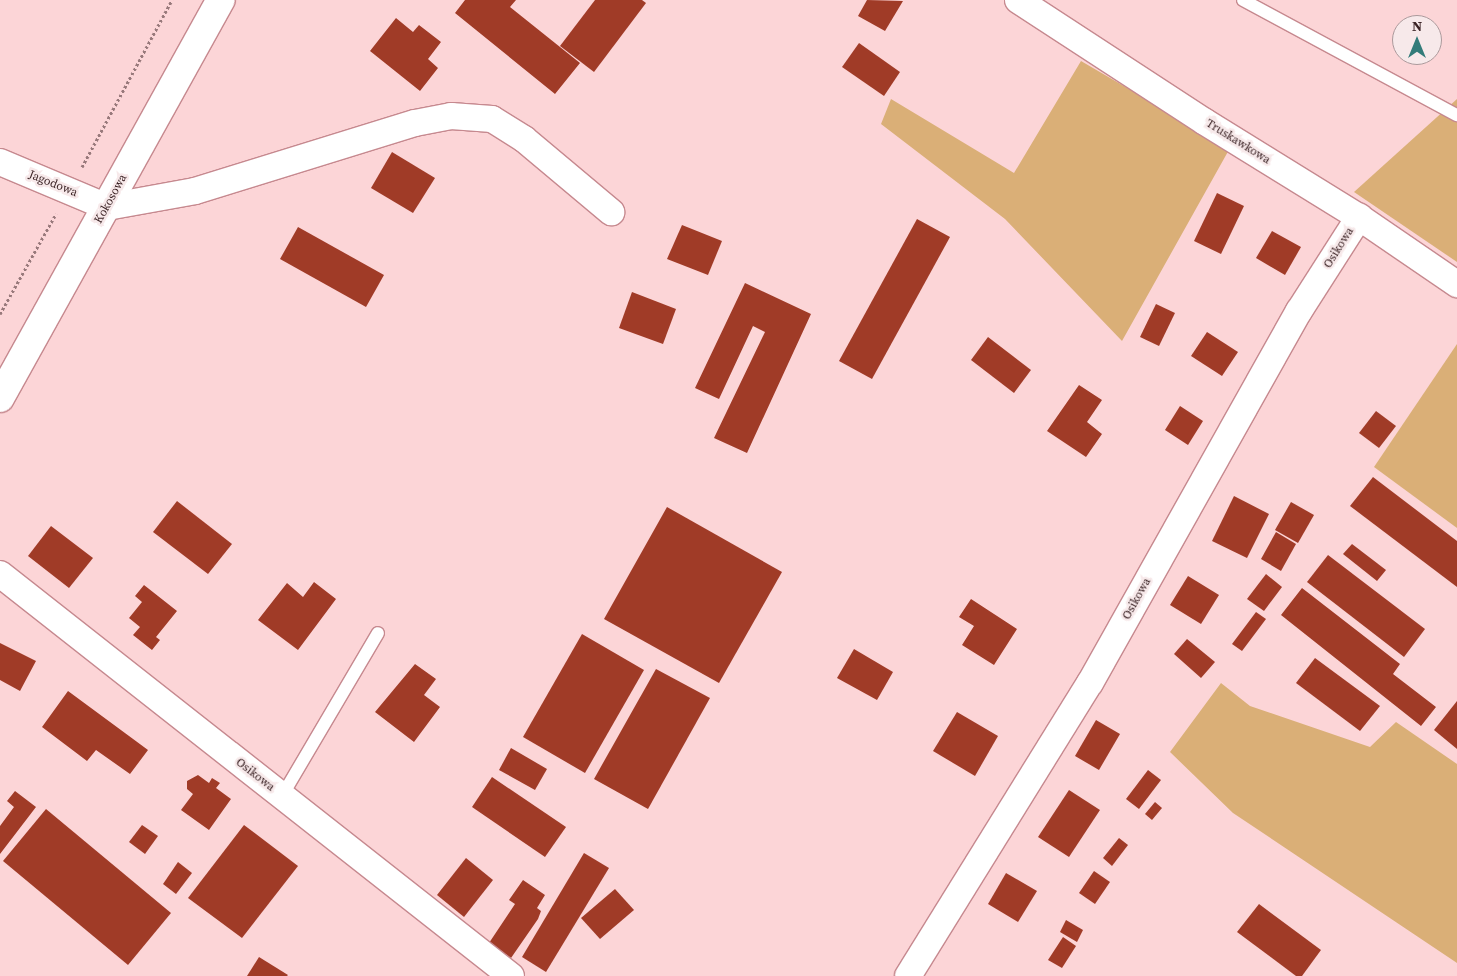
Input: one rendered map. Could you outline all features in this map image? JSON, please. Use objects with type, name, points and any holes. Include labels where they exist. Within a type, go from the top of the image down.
[{"type":"main road","name":"Kokosowa","points":[[0,398],[221,0]]},
{"type":"street","name":"Truskawkowa","points":[[1018,0],[1205,122],[1359,217],[1457,284]]},
{"type":"street","points":[[107,207],[195,191],[415,123],[451,116],[492,119],[524,139],[611,212]]},
{"type":"street","name":"Jagodowa","points":[[0,162],[107,207]]},
{"type":"street","name":"Osikowa","points":[[908,976],[1090,683],[1299,311],[1359,217]]},
{"type":"street","name":"Osikowa","points":[[0,574],[511,976]]},
{"type":"lane","points":[[1243,0],[1457,115]]},
{"type":"lane","points":[[282,796],[378,633]]},
{"type":"path","points":[[0,314],[70,191],[172,0]]},
{"type":"shaded area","points":[[1081,61],[1230,148],[1122,341],[1005,219],[881,124],[891,99],[1014,173]]},
{"type":"shaded area","points":[[1457,99],[1457,262],[1354,192]]},
{"type":"shaded area","points":[[1457,344],[1457,528],[1374,467]]},
{"type":"shaded area","points":[[1221,683],[1250,706],[1370,747],[1396,722],[1457,764],[1457,963],[1233,813],[1170,752]]},
{"type":"building","points":[[465,0],[516,0],[510,7],[580,63],[555,94],[455,13]]},
{"type":"building","points":[[595,0],[642,0],[646,3],[594,72],[560,46]]},
{"type":"building","points":[[867,0],[903,1],[885,31],[858,16]]},
{"type":"building","points":[[396,18],[413,32],[419,25],[441,42],[428,59],[438,68],[420,91],[370,51]]},
{"type":"building","points":[[859,43],[900,72],[884,96],[842,67]]},
{"type":"building","points":[[392,152],[435,178],[413,213],[371,188]]},
{"type":"building","points":[[1217,193],[1244,206],[1221,254],[1194,241]]},
{"type":"building","points":[[917,219],[950,237],[872,379],[839,361]]},
{"type":"building","points":[[682,225],[722,241],[708,275],[667,259]]},
{"type":"building","points":[[298,227],[384,275],[366,307],[280,259]]},
{"type":"building","points":[[1272,231],[1301,247],[1285,275],[1256,258]]},
{"type":"building","points":[[745,283],[811,314],[747,453],[714,438],[765,332],[753,326],[719,399],[695,388]]},
{"type":"building","points":[[632,292],[676,309],[663,344],[619,328]]},
{"type":"building","points":[[1156,304],[1175,313],[1159,346],[1140,337]]},
{"type":"building","points":[[1207,332],[1238,352],[1222,376],[1191,356]]},
{"type":"building","points":[[988,337],[1031,370],[1014,393],[971,360]]},
{"type":"building","points":[[1079,385],[1102,400],[1087,422],[1102,434],[1086,457],[1047,431]]},
{"type":"building","points":[[1180,406],[1203,421],[1188,445],[1165,430]]},
{"type":"building","points":[[1376,411],[1396,426],[1379,448],[1359,433]]},
{"type":"building","points":[[1373,477],[1457,541],[1457,587],[1350,506]]},
{"type":"building","points":[[1234,496],[1269,514],[1247,558],[1212,541]]},
{"type":"building","points":[[177,501],[232,544],[208,574],[153,532]]},
{"type":"building","points":[[1291,502],[1314,515],[1298,543],[1275,530]]},
{"type":"building","points":[[667,507],[782,572],[719,683],[604,619]]},
{"type":"building","points":[[51,526],[93,558],[69,588],[28,556]]},
{"type":"building","points":[[1276,532],[1296,544],[1281,571],[1261,559]]},
{"type":"building","points":[[1352,544],[1386,570],[1377,581],[1343,554]]},
{"type":"building","points":[[1328,555],[1425,629],[1404,657],[1307,582]]},
{"type":"building","points":[[1266,574],[1282,587],[1264,611],[1247,599]]},
{"type":"building","points":[[1188,576],[1219,595],[1201,624],[1170,605]]},
{"type":"building","points":[[314,582],[336,599],[298,650],[258,620],[287,583],[303,597]]},
{"type":"building","points":[[144,585],[177,611],[156,637],[160,640],[152,650],[133,635],[140,627],[129,618],[142,602],[135,596]]},
{"type":"building","points":[[1302,588],[1400,664],[1393,674],[1436,707],[1421,726],[1281,615]]},
{"type":"building","points":[[971,599],[1017,629],[994,665],[962,645],[974,626],[959,617]]},
{"type":"building","points":[[1256,612],[1266,619],[1242,651],[1232,644]]},
{"type":"building","points":[[582,634],[644,670],[585,773],[523,737]]},
{"type":"building","points":[[1187,639],[1215,662],[1201,678],[1174,654]]},
{"type":"building","points":[[0,643],[36,661],[20,691],[0,680]]},
{"type":"building","points":[[854,649],[893,672],[877,700],[837,678]]},
{"type":"building","points":[[1315,658],[1380,706],[1360,731],[1296,683]]},
{"type":"building","points":[[415,664],[436,679],[424,695],[440,707],[414,742],[375,712]]},
{"type":"building","points":[[656,669],[710,698],[648,809],[594,779]]},
{"type":"building","points":[[68,691],[148,750],[130,774],[96,750],[87,761],[42,727]]},
{"type":"building","points":[[1457,701],[1457,749],[1434,730]]},
{"type":"building","points":[[957,712],[998,736],[975,776],[933,751]]},
{"type":"building","points":[[1096,720],[1120,734],[1099,770],[1075,756]]},
{"type":"building","points":[[511,748],[547,769],[535,790],[499,770]]},
{"type":"building","points":[[1148,770],[1161,780],[1139,809],[1126,799]]},
{"type":"building","points":[[198,775],[209,783],[212,778],[220,783],[216,788],[231,799],[209,830],[181,810],[193,794],[187,789],[187,781]]},
{"type":"building","points":[[492,777],[566,827],[545,857],[472,807]]},
{"type":"building","points":[[1069,790],[1100,810],[1069,857],[1038,837]]},
{"type":"building","points":[[15,791],[36,807],[0,854],[0,826],[14,807],[7,801]]},
{"type":"building","points":[[1155,802],[1162,808],[1152,820],[1145,814]]},
{"type":"building","points":[[46,809],[171,913],[128,965],[3,861]]},
{"type":"building","points":[[142,825],[158,836],[145,854],[129,842]]},
{"type":"building","points":[[244,825],[298,866],[242,938],[188,898]]},
{"type":"building","points":[[1119,838],[1128,845],[1112,866],[1103,858]]},
{"type":"building","points":[[584,853],[609,868],[546,972],[522,957]]},
{"type":"building","points":[[466,858],[493,880],[464,917],[437,895]]},
{"type":"building","points":[[178,862],[192,873],[176,894],[163,884]]},
{"type":"building","points":[[1094,871],[1110,882],[1095,904],[1079,893]]},
{"type":"building","points":[[1006,873],[1037,891],[1018,922],[988,904]]},
{"type":"building","points":[[523,880],[545,895],[537,908],[541,911],[538,919],[511,958],[489,943],[515,904],[509,900]]},
{"type":"building","points":[[615,889],[634,910],[600,939],[581,918]]},
{"type":"building","points":[[1259,904],[1321,950],[1302,976],[1296,976],[1237,932]]},
{"type":"building","points":[[1066,920],[1083,930],[1077,942],[1060,932]]},
{"type":"building","points":[[1063,937],[1076,946],[1062,968],[1048,960]]},
{"type":"building","points":[[259,957],[288,975],[247,976]]}]
